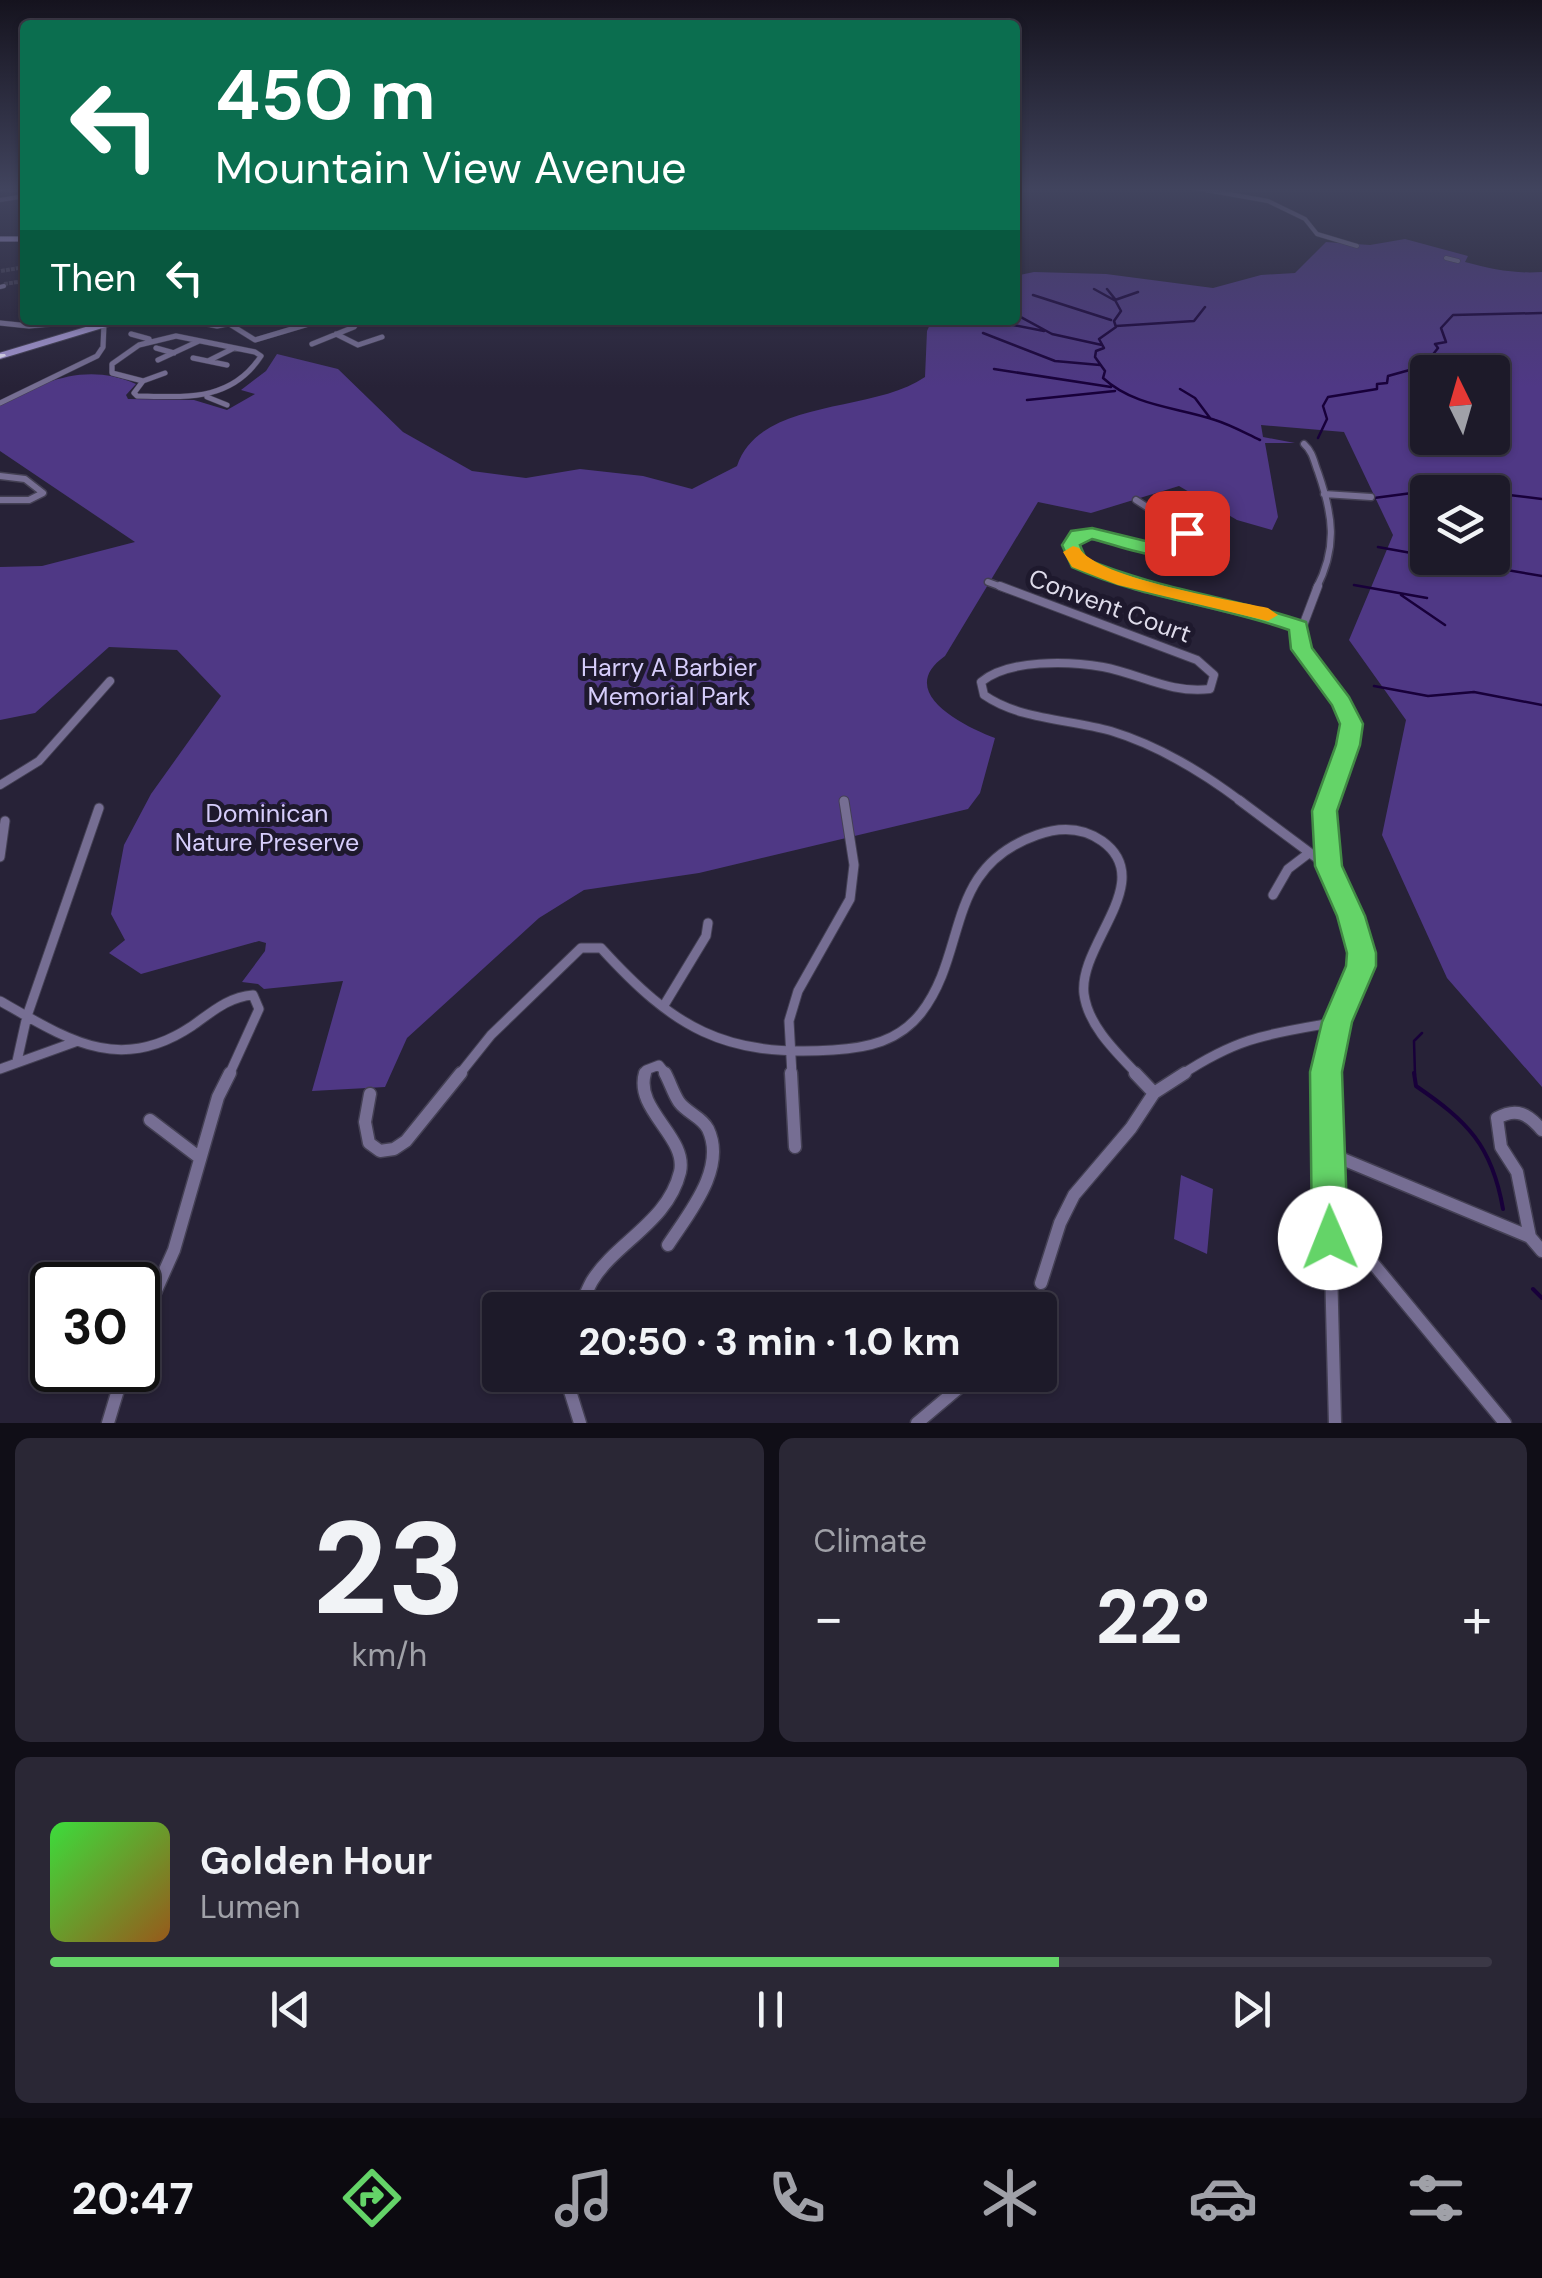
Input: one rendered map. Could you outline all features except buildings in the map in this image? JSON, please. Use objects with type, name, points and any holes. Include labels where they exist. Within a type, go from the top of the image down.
[{"type":"main road","points":[[0,355],[88,325]]},
{"type":"street","points":[[1446,258],[1458,261]]},
{"type":"street","points":[[1,324],[39,325]]},
{"type":"street","points":[[0,404],[95,357],[103,350],[100,325]]},
{"type":"street","points":[[231,325],[255,340],[305,325]]},
{"type":"street","points":[[312,344],[352,325]]},
{"type":"street","points":[[131,334],[154,340]]},
{"type":"street","points":[[336,334],[346,344],[358,346],[382,337]]},
{"type":"street","points":[[143,381],[112,373],[112,364],[154,340],[170,336],[260,356],[252,370],[207,397]]},
{"type":"street","points":[[158,360],[200,341]]},
{"type":"street","points":[[156,348],[174,353]]},
{"type":"street","points":[[208,361],[234,348]]},
{"type":"street","points":[[95,357],[120,358]]},
{"type":"street","points":[[193,358],[227,365]]},
{"type":"street","points":[[165,372],[143,381],[134,393],[207,397],[227,405]]},
{"type":"street","points":[[1304,444],[1310,449],[1334,526],[1332,550],[1299,626],[1302,649],[1342,702],[1351,724],[1348,745],[1324,811],[1328,866],[1351,916],[1362,953],[1361,966],[1337,1022],[1326,1072],[1335,1423]]},
{"type":"street","points":[[0,476],[25,479],[43,493],[29,500],[0,500]]},
{"type":"street","points":[[1324,494],[1371,497]]},
{"type":"street","points":[[1136,500],[1187,533],[1194,548],[1170,553],[1084,534],[1072,541],[1078,562],[1138,586],[1257,612],[1299,626]]},
{"type":"street","name":"Convent Court","points":[[988,582],[1197,660],[1214,676],[1210,689],[1188,692],[1096,666],[1004,668],[988,672],[981,682],[990,702],[1004,710],[1116,732],[1154,746],[1200,774],[1328,866]]},
{"type":"street","points":[[1,784],[39,761],[110,681]]},
{"type":"street","points":[[795,1146],[789,1020],[798,990],[850,899],[854,864],[844,801]]},
{"type":"street","points":[[17,1061],[27,1016],[100,808]]},
{"type":"street","points":[[0,858],[5,821]]},
{"type":"street","points":[[370,1094],[365,1122],[369,1143],[380,1151],[394,1150],[428,1115],[491,1036],[581,948],[601,948],[646,996],[750,1049],[790,1053],[866,1048],[913,1024],[932,997],[968,894],[986,870],[1035,832],[1064,828],[1085,831],[1104,842],[1123,871],[1124,894],[1085,966],[1084,993],[1102,1032],[1154,1093]]},
{"type":"street","points":[[1273,895],[1288,869],[1308,853]]},
{"type":"street","points":[[663,1007],[706,936],[708,923]]},
{"type":"street","points":[[0,1000],[76,1042],[110,1051],[141,1053],[171,1041],[239,995],[254,995],[259,1009],[218,1097],[174,1250],[160,1282]]},
{"type":"street","points":[[1041,1282],[1060,1222],[1074,1194],[1131,1128],[1154,1093],[1224,1048],[1272,1032],[1337,1022]]},
{"type":"street","points":[[0,1070],[76,1042]]},
{"type":"street","points":[[587,1292],[592,1279],[654,1220],[680,1173],[680,1152],[660,1125],[642,1084],[646,1070],[659,1065],[682,1105],[699,1117],[709,1132],[714,1158],[705,1185],[668,1246]]},
{"type":"street","points":[[1530,1237],[1517,1172],[1501,1147],[1497,1118],[1510,1110],[1526,1112],[1542,1130]]},
{"type":"street","points":[[150,1120],[200,1158]]},
{"type":"street","points":[[1328,1153],[1530,1237],[1542,1251]]},
{"type":"street","points":[[1330,1224],[1358,1244],[1504,1423]]},
{"type":"street","points":[[108,1423],[117,1392]]},
{"type":"street","points":[[570,1392],[580,1423]]},
{"type":"street","points":[[918,1423],[954,1392]]},
{"type":"green space","name":"Harry A Barbier Memorial Park","points":[[1314,254],[1462,254],[1468,256],[1465,262],[1475,265],[1512,272],[1542,272],[1542,1087],[1447,978],[1382,835],[1406,720],[1349,640],[1393,535],[1344,432],[1261,425],[1263,437],[1295,443],[1265,443],[1278,517],[1272,530],[1237,520],[1179,486],[1091,513],[1038,502],[945,656],[931,669],[927,682],[930,695],[939,706],[995,738],[980,793],[968,809],[699,873],[584,890],[539,918],[407,1038],[385,1087],[312,1091],[343,981],[264,989],[242,982],[265,951],[266,943],[259,941],[141,974],[109,953],[125,940],[111,914],[124,845],[151,794],[221,696],[177,650],[109,647],[35,713],[0,720],[0,567],[42,566],[135,542],[0,451],[0,403],[50,382],[100,375],[136,384],[126,395],[128,399],[194,400],[227,410],[255,394],[241,390],[266,371],[277,354],[338,369],[403,432],[472,471],[526,478],[580,469],[643,476],[692,489],[737,466],[750,444],[769,428],[820,409],[903,389],[925,377],[930,325],[1020,325],[1020,275],[1106,274],[1213,288],[1261,275],[1295,273]]},
{"type":"green space","points":[[1181,1175],[1213,1189],[1207,1254],[1174,1239]]},
{"type":"waterway","points":[[1094,289],[1114,300]]},
{"type":"waterway","points":[[1107,289],[1115,299]]},
{"type":"waterway","points":[[1138,292],[1115,300],[1121,311],[1114,321],[1116,327],[1099,339],[1104,348],[1096,351],[1095,357],[1105,371],[1103,378],[1142,401],[1215,420],[1260,440]]},
{"type":"waterway","points":[[1033,295],[1111,320]]},
{"type":"waterway","points":[[1116,326],[1194,321],[1205,307]]},
{"type":"waterway","points":[[1318,438],[1327,419],[1323,406],[1328,397],[1377,389],[1377,384],[1387,383],[1388,376],[1424,366],[1438,348],[1435,344],[1446,342],[1441,328],[1453,315],[1542,313]]},
{"type":"waterway","points":[[1020,317],[1052,334],[1102,345]]},
{"type":"waterway","points":[[1013,325],[1044,331]]},
{"type":"waterway","points":[[983,333],[1055,361],[1100,365]]},
{"type":"waterway","points":[[994,369],[1111,387]]},
{"type":"waterway","points":[[1180,389],[1195,398],[1210,418]]},
{"type":"waterway","points":[[1027,400],[1115,391]]},
{"type":"waterway","points":[[1374,498],[1450,488],[1542,499]]},
{"type":"waterway","points":[[1378,547],[1410,553]]},
{"type":"waterway","points":[[1510,571],[1542,576]]},
{"type":"waterway","points":[[1354,585],[1427,598]]},
{"type":"waterway","points":[[1401,595],[1445,625]]},
{"type":"waterway","points":[[1374,686],[1428,696],[1474,692],[1542,705]]},
{"type":"waterway","points":[[1415,1075],[1414,1041],[1422,1033]]},
{"type":"waterway","points":[[1414,1073],[1416,1086],[1463,1123],[1484,1151],[1503,1209]]},
{"type":"waterway","points":[[1533,1289],[1542,1298]]},
{"type":"tunnel","points":[[1,271],[20,268]]},
{"type":"tunnel","points":[[4,284],[20,282]]},
{"type":"slow traffic","points":[[1073,552],[1087,568],[1124,581],[1268,615]]},
{"type":"route","points":[[1187,533],[1195,543],[1189,552],[1170,553],[1092,534],[1077,535],[1071,545],[1078,562],[1108,576],[1299,626],[1302,649],[1342,702],[1351,724],[1348,745],[1324,811],[1328,866],[1351,916],[1362,953],[1361,966],[1337,1022],[1326,1072],[1330,1238]]},
{"type":"park label","name":"Dominican Nature Preserve","points":[[267,828]]}]
